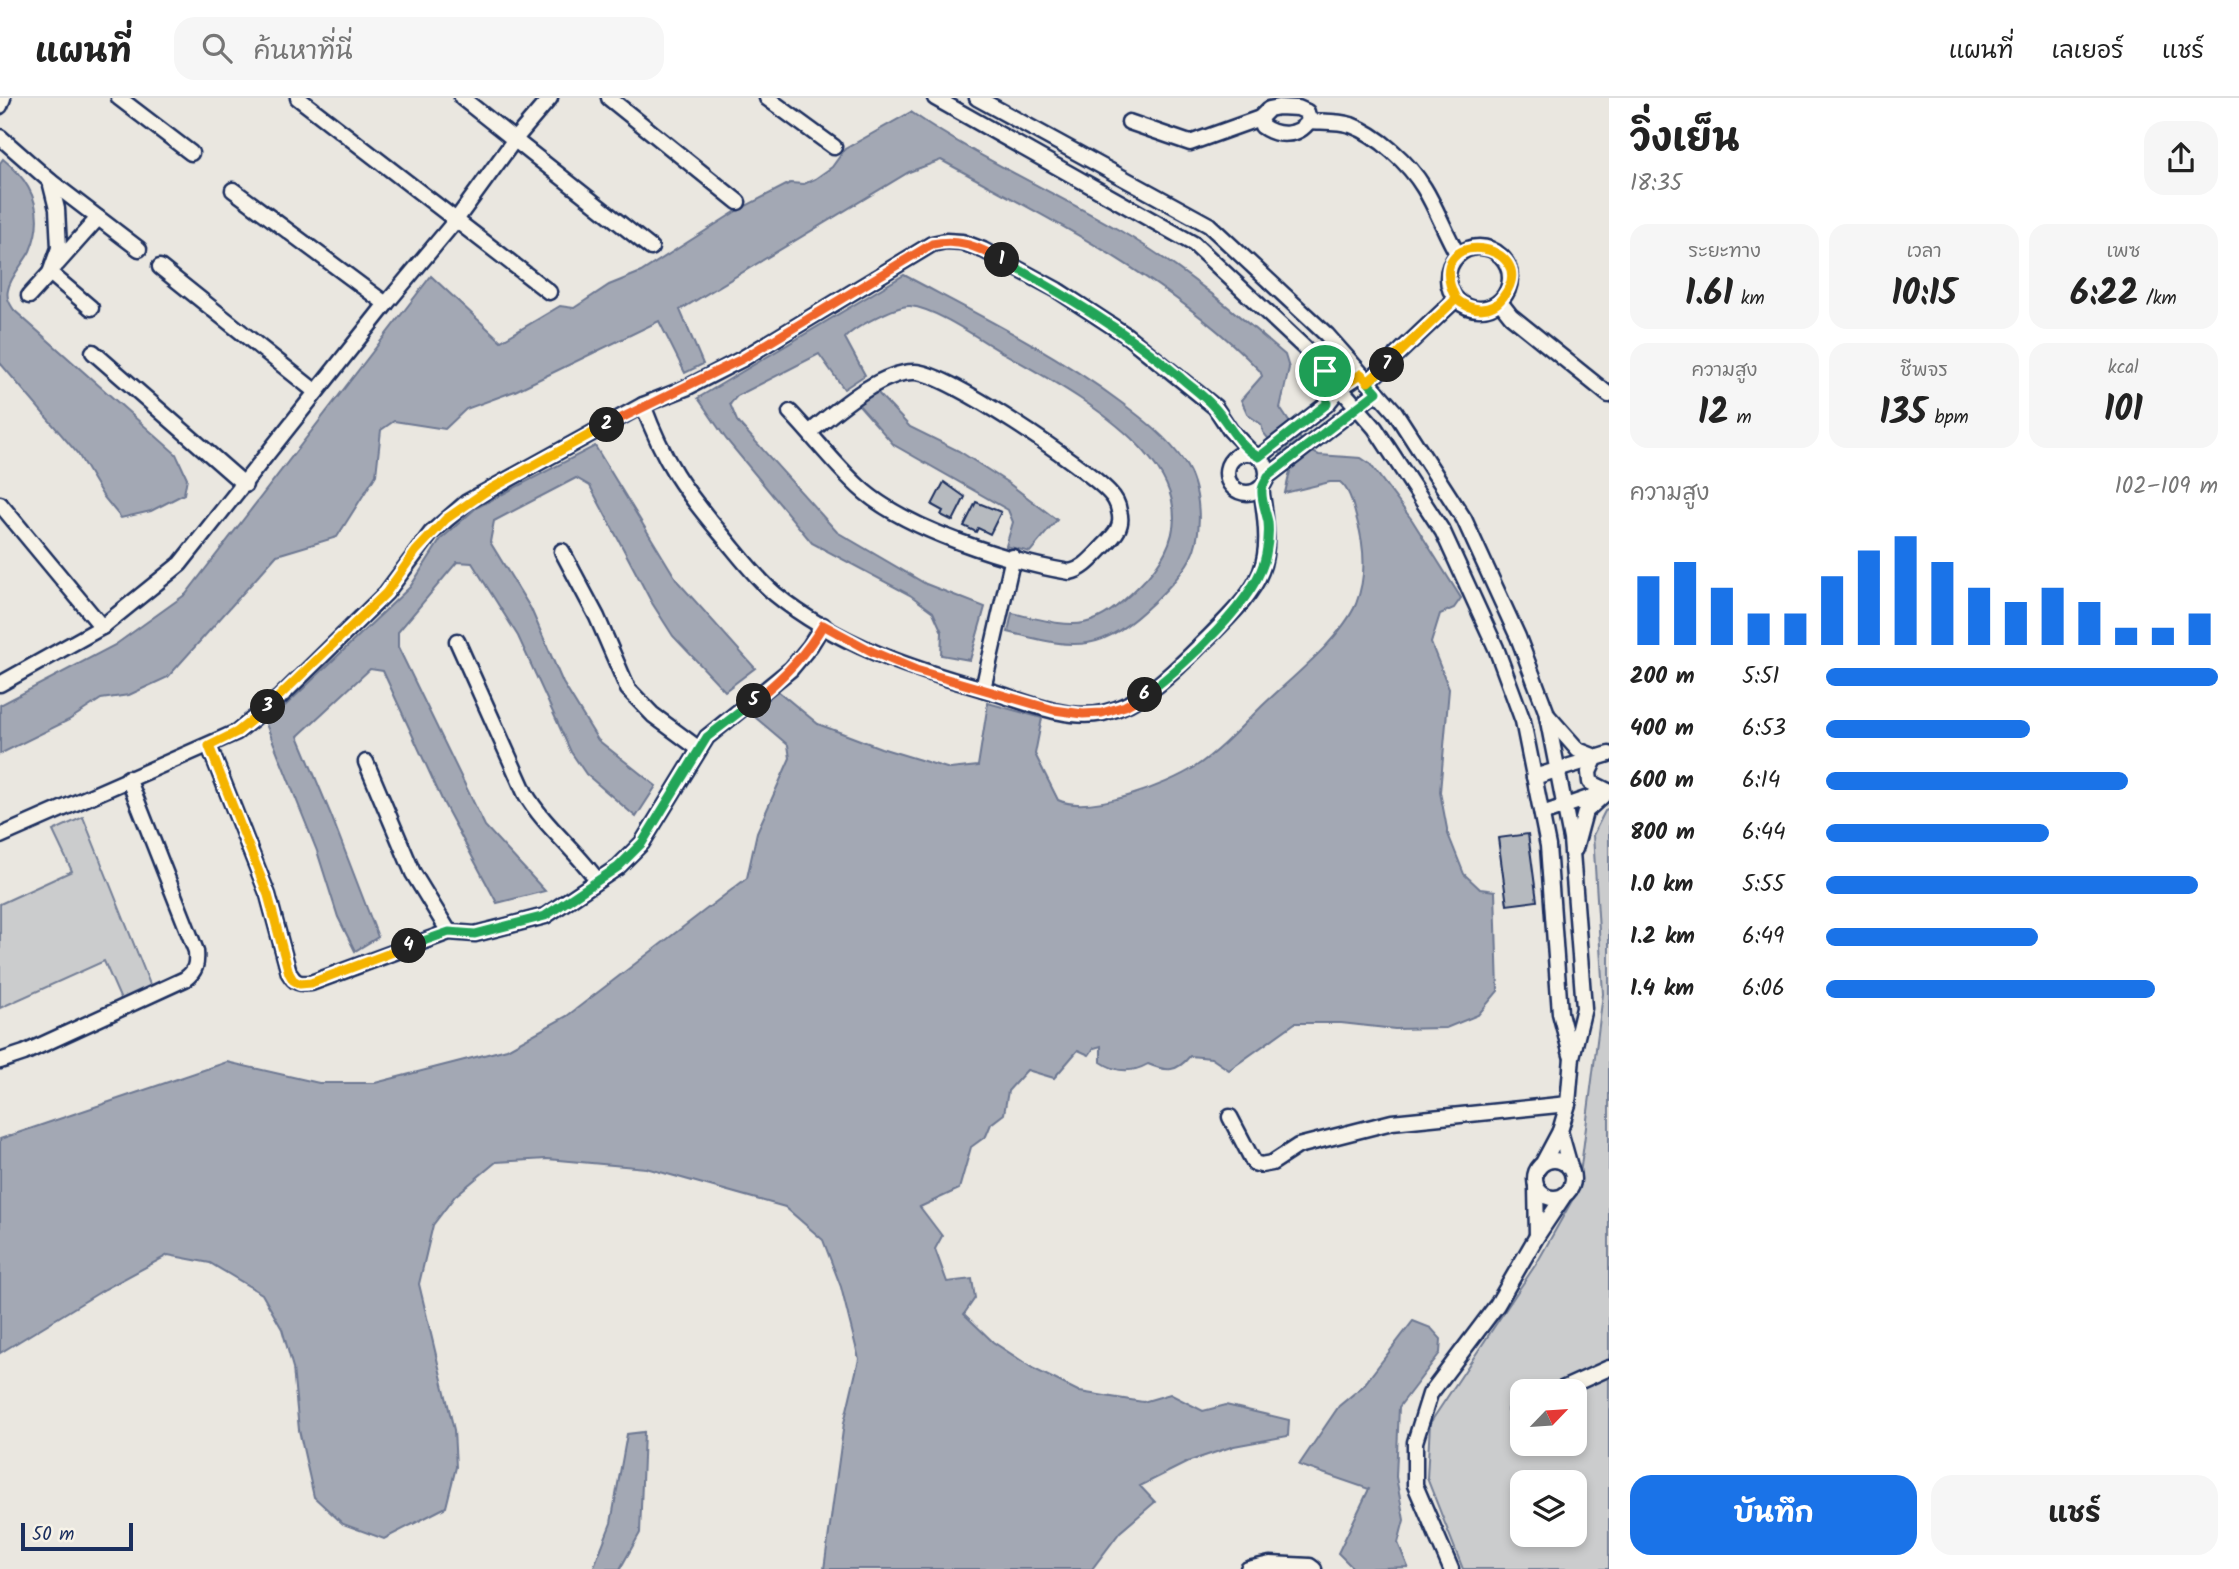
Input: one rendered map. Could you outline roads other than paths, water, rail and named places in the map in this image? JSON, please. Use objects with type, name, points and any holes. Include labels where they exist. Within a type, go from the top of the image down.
[{"type":"street","points":[[0,106],[3,98]]},
{"type":"street","points":[[120,98],[191,153]]},
{"type":"street","points":[[298,98],[549,292]]},
{"type":"street","points":[[462,98],[651,248]]},
{"type":"street","points":[[3,678],[102,627],[180,565],[386,304],[456,220],[514,139],[550,98]]},
{"type":"street","points":[[609,98],[738,202]]},
{"type":"street","points":[[767,98],[834,147]]},
{"type":"street","points":[[935,98],[1194,244],[1255,299],[1369,421],[1443,532],[1496,648],[1523,721],[1548,846],[1560,1013],[1572,1057]]},
{"type":"street","points":[[978,98],[1209,225],[1327,335],[1395,412],[1464,519],[1518,636],[1547,714],[1573,857],[1584,1008],[1572,1057],[1568,1104],[1560,1131],[1535,1173],[1537,1236]]},
{"type":"street","points":[[1129,122],[1190,143],[1260,118],[1269,109],[1288,107],[1307,112],[1309,121]]},
{"type":"street","points":[[1260,118],[1262,126],[1269,131],[1288,134],[1299,130],[1309,121],[1348,124],[1365,131],[1395,155],[1424,187],[1444,233],[1458,255]]},
{"type":"street","points":[[0,137],[50,181],[139,249]]},
{"type":"street","points":[[50,181],[57,209],[60,248],[50,273]]},
{"type":"street","points":[[233,190],[386,304]]},
{"type":"street","points":[[29,296],[98,218]]},
{"type":"street","points":[[0,836],[237,732],[280,697],[386,593],[432,533],[457,510],[643,405],[686,388],[742,359],[918,252],[946,241],[962,242],[983,250],[1057,290],[1126,335],[1215,407],[1230,430],[1265,462],[1267,550],[1254,587],[1242,604],[1185,660],[1142,697],[1102,713],[1083,714],[1054,710],[905,666],[873,652],[790,605],[761,581],[697,507],[659,449],[643,405]]},
{"type":"street","points":[[1473,247],[1481,247],[1503,257],[1510,280],[1500,302],[1477,309],[1456,299],[1448,276],[1458,255],[1473,247]]},
{"type":"street","points":[[160,267],[316,392]]},
{"type":"street","points":[[50,273],[91,309]]},
{"type":"street","points":[[1241,493],[1255,492],[1284,463],[1357,408],[1369,383],[1456,299]]},
{"type":"street","points":[[1500,302],[1526,329],[1609,395]]},
{"type":"street","points":[[93,352],[245,485]]},
{"type":"street","points":[[1325,371],[1327,404]]},
{"type":"street","points":[[790,412],[859,488],[935,532],[1060,570],[1077,571],[1118,533],[1120,522],[1116,501],[1109,492],[1042,440],[998,411],[929,376],[916,372],[906,373],[876,385],[852,398],[810,432]]},
{"type":"street","points":[[1229,464],[1239,454],[1256,455],[1271,447],[1327,404],[1340,388],[1369,383]]},
{"type":"street","points":[[1338,424],[1369,421]]},
{"type":"street","points":[[1230,430],[1227,478],[1230,485],[1265,508]]},
{"type":"street","points":[[0,503],[102,627]]},
{"type":"street","points":[[562,551],[597,617],[628,689],[653,715],[699,749]]},
{"type":"street","points":[[983,689],[1013,557]]},
{"type":"street","points":[[209,746],[268,895],[283,958],[293,980],[300,984],[311,983],[449,932],[475,934],[545,916],[562,907],[618,867],[642,843],[707,737],[772,687],[810,646],[823,625]]},
{"type":"street","points":[[457,641],[524,793],[535,811],[582,859],[597,880]]},
{"type":"street","points":[[1547,714],[1578,750],[1603,756]]},
{"type":"street","points":[[1534,777],[1603,756]]},
{"type":"street","points":[[1603,756],[1589,772],[1590,782],[1608,791]]},
{"type":"street","points":[[366,762],[413,873],[449,932]]},
{"type":"street","points":[[0,1061],[186,979],[193,973],[197,963],[196,951],[128,778]]},
{"type":"street","points":[[1542,814],[1608,791]]},
{"type":"street","points":[[1573,857],[1585,812],[1608,791]]},
{"type":"street","points":[[1230,1117],[1254,1163],[1261,1165],[1272,1163],[1298,1146],[1392,1122],[1568,1104]]},
{"type":"street","points":[[1451,1569],[1415,1485],[1415,1443],[1430,1394],[1497,1306],[1537,1236],[1572,1186],[1572,1172],[1560,1131]]},
{"type":"street","points":[[1543,1163],[1556,1160],[1563,1162],[1572,1172]]},
{"type":"street","points":[[1535,1186],[1550,1199],[1563,1196]]},
{"type":"street","points":[[1585,1379],[1609,1368]]},
{"type":"street","points":[[1248,1569],[1270,1564],[1310,1566],[1314,1569]]}]
